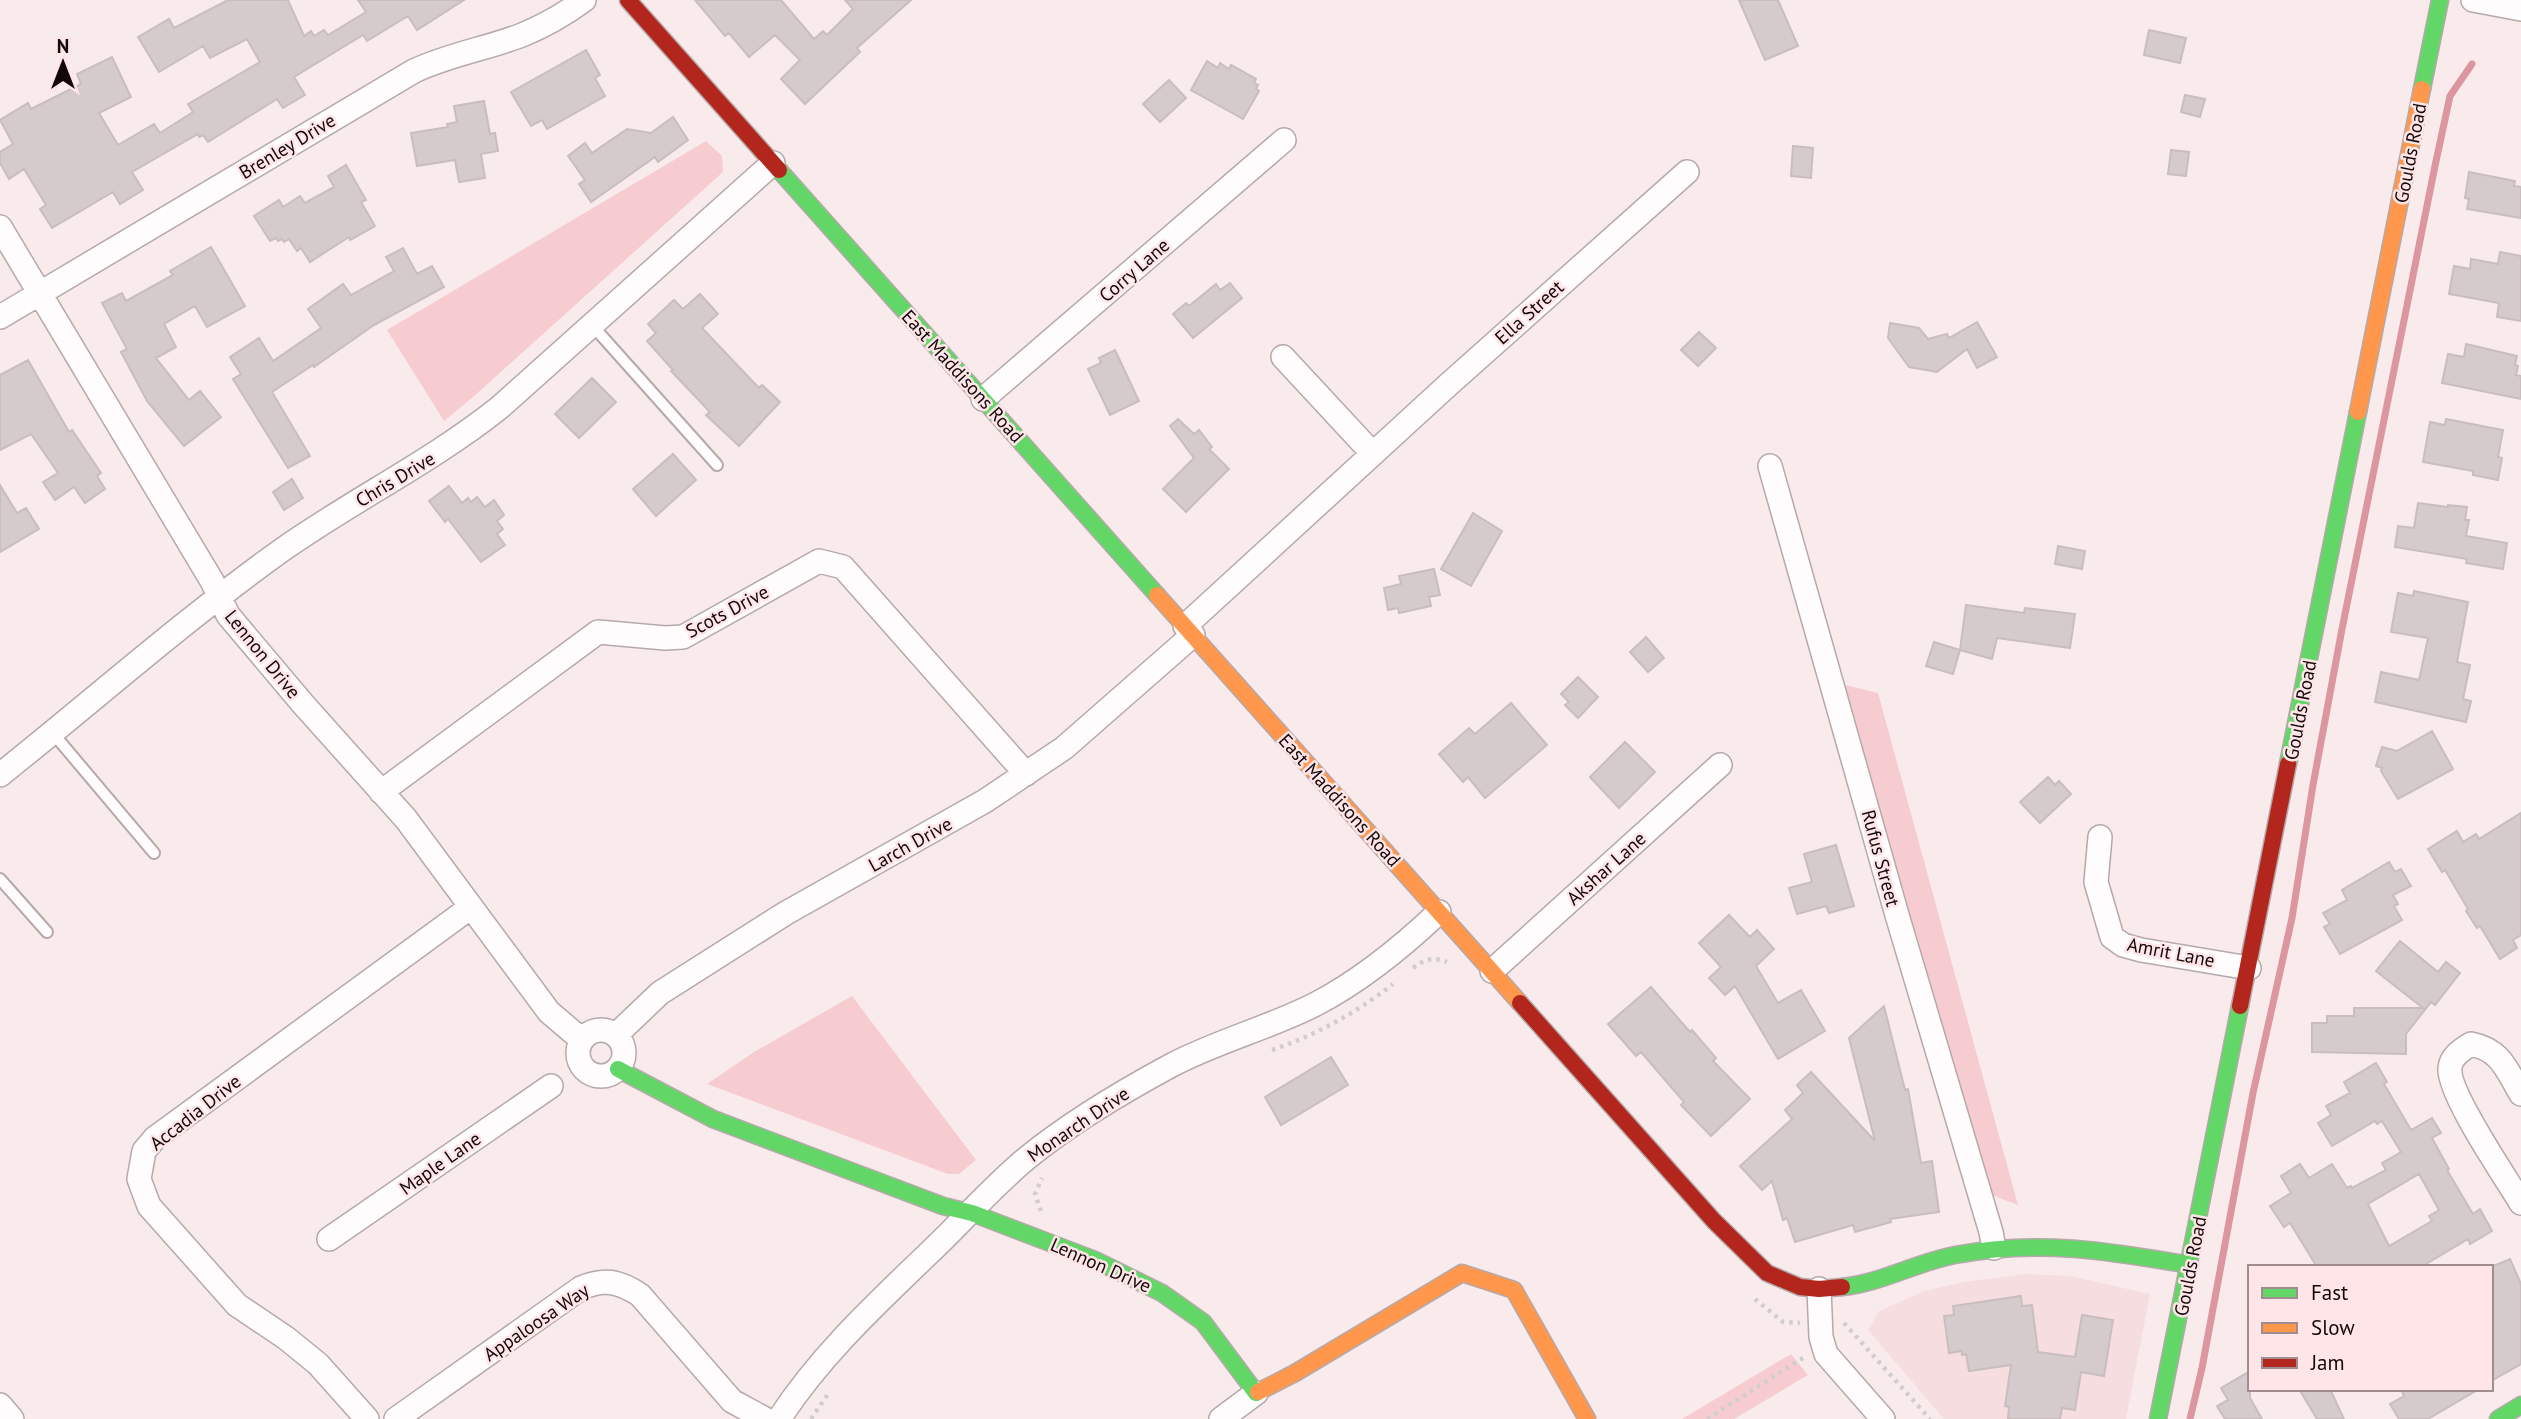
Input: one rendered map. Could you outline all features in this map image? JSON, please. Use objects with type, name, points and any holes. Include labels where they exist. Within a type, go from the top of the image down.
[{"type":"street","name":"Brenley Drive","points":[[0,317],[414,71],[438,60],[522,35],[550,22],[584,0]]},
{"type":"street","name":"East Maddisons Road","points":[[628,0],[1752,1261],[1783,1281],[1800,1287],[1819,1289],[1864,1284],[1943,1258],[1994,1248],[2063,1247],[2107,1251],[2190,1265]]},
{"type":"street","name":"Goulds Road","points":[[2158,1419],[2440,0]]},
{"type":"street","points":[[2473,0],[2521,9]]},
{"type":"street","name":"Corry Lane","points":[[983,399],[1284,140]]},
{"type":"street","name":"Chris Drive","points":[[1,771],[220,597],[318,525],[408,473],[468,433],[773,163]]},
{"type":"street","name":"Ella Street","points":[[1189,631],[1373,454],[1687,172]]},
{"type":"street","name":"Lennon Drive","points":[[0,227],[229,615],[406,819],[548,1012],[582,1040],[578,1049],[583,1067],[600,1076],[618,1069],[713,1119],[943,1206],[972,1213],[1121,1271],[1162,1293],[1203,1322],[1256,1393]]},
{"type":"street","points":[[1283,358],[1373,454]]},
{"type":"street","name":"Rufus Street","points":[[1770,466],[1896,915],[1994,1248]]},
{"type":"street","name":"Scots Drive","points":[[381,792],[598,632],[682,637],[819,561],[843,567],[1026,774]]},
{"type":"street","name":"Larch Drive","points":[[616,1035],[660,993],[786,913],[985,801],[1064,748],[1189,631]]},
{"type":"street","name":"Akshar Lane","points":[[1492,971],[1720,765]]},
{"type":"street","name":"Amrit Lane","points":[[2100,838],[2096,882],[2112,937],[2123,945],[2141,950],[2249,968]]},
{"type":"street","name":"Accadia Drive","points":[[367,1419],[318,1364],[286,1338],[237,1305],[149,1206],[139,1179],[144,1151],[155,1138],[471,907]]},
{"type":"street","name":"Monarch Drive","points":[[779,1419],[798,1390],[854,1325],[1027,1158],[1119,1094],[1174,1064],[1317,1004],[1401,947],[1440,912]]},
{"type":"street","points":[[582,1040],[589,1033],[598,1030],[607,1030],[616,1035],[622,1042],[624,1052],[618,1069]]},
{"type":"street","points":[[2520,1198],[2455,1093],[2449,1069],[2453,1058],[2470,1044],[2486,1047],[2498,1055],[2521,1094]]},
{"type":"street","name":"Maple Lane","points":[[329,1239],[551,1086]]},
{"type":"street","points":[[1221,1419],[1256,1393],[1295,1373],[1462,1273],[1514,1290],[1587,1419]]},
{"type":"street","name":"Appaloosa Way","points":[[396,1419],[581,1288],[596,1282],[627,1286],[640,1296],[732,1401],[765,1419]]},
{"type":"street","points":[[1819,1289],[1821,1336],[1826,1354],[1883,1419]]},
{"type":"street","points":[[0,1405],[12,1419]]},
{"type":"street","points":[[2498,1419],[2521,1405]]},
{"type":"lane","points":[[592,325],[717,465]]},
{"type":"lane","points":[[52,733],[154,853]]},
{"type":"lane","points":[[0,878],[47,932]]},
{"type":"path","points":[[1406,973],[1424,960],[1434,958],[1453,967]]},
{"type":"path","points":[[1266,1052],[1296,1042],[1358,1010],[1398,980]]},
{"type":"path","points":[[1048,1173],[1040,1180],[1035,1194],[1037,1205],[1048,1217]]},
{"type":"path","points":[[1745,1289],[1775,1318],[1788,1324],[1808,1323]]},
{"type":"path","points":[[1832,1322],[1845,1324],[1930,1419]]},
{"type":"path","points":[[1797,1324],[1799,1335]]},
{"type":"path","points":[[1707,1419],[1803,1359],[1801,1347]]},
{"type":"path","points":[[811,1419],[835,1384]]},
{"type":"shaded area","points":[[706,141],[722,156],[723,172],[444,421],[387,330]]},
{"type":"shaded area","points":[[1842,684],[1878,693],[2018,1205],[1984,1192]]},
{"type":"shaded area","points":[[852,996],[976,1160],[959,1174],[948,1174],[707,1084],[754,1052]]},
{"type":"shaded area","points":[[2024,1274],[2071,1276],[2150,1294],[2126,1419],[1944,1419],[1868,1330],[1879,1311],[1924,1291],[1964,1282]]},
{"type":"shaded area","points":[[1791,1354],[1808,1375],[1734,1419],[1682,1419]]},
{"type":"building","points":[[228,0],[288,0],[304,36],[311,31],[314,36],[324,30],[328,35],[366,12],[358,0],[464,0],[417,30],[408,16],[367,41],[363,35],[294,77],[305,95],[283,108],[277,99],[208,142],[203,135],[199,137],[198,134],[132,172],[143,190],[120,204],[113,192],[52,228],[40,209],[46,205],[24,169],[9,179],[0,163],[0,152],[13,144],[0,120],[28,103],[31,109],[81,84],[77,74],[112,57],[131,97],[99,113],[118,145],[154,124],[160,133],[193,112],[188,104],[260,62],[247,39],[210,58],[203,46],[159,72],[138,37],[169,19],[174,28]]},
{"type":"building","points":[[695,0],[781,0],[814,39],[823,31],[827,35],[853,9],[845,0],[911,0],[857,48],[860,52],[805,104],[781,79],[800,60],[775,35],[749,57],[729,33],[725,36]]},
{"type":"building","points":[[1739,0],[1778,0],[1798,46],[1765,60]]},
{"type":"building","points":[[2149,30],[2186,38],[2180,63],[2144,55]]},
{"type":"building","points":[[586,50],[600,75],[595,78],[605,96],[547,129],[542,120],[531,126],[511,92]]},
{"type":"building","points":[[1207,61],[1218,68],[1220,63],[1229,69],[1231,65],[1256,79],[1254,83],[1258,85],[1256,89],[1259,91],[1243,119],[1191,90]]},
{"type":"building","points":[[1169,80],[1186,98],[1160,122],[1143,104]]},
{"type":"building","points":[[2185,95],[2205,99],[2200,117],[2181,112]]},
{"type":"building","points":[[484,101],[490,134],[495,133],[498,151],[481,154],[485,178],[459,182],[455,160],[417,166],[411,133],[448,127],[447,124],[457,122],[454,106]]},
{"type":"building","points":[[673,117],[688,140],[658,162],[655,157],[591,202],[579,184],[585,180],[568,156],[585,143],[592,153],[627,129],[651,133]]},
{"type":"building","points":[[1793,146],[1813,148],[1811,178],[1791,176]]},
{"type":"building","points":[[2171,150],[2189,152],[2186,176],[2168,174]]},
{"type":"building","points":[[346,165],[366,200],[361,202],[375,226],[350,240],[349,237],[310,262],[301,248],[297,251],[289,239],[284,242],[276,238],[270,241],[254,216],[279,200],[283,207],[300,196],[305,203],[334,187],[328,176]]},
{"type":"building","points":[[2469,172],[2515,181],[2514,186],[2521,187],[2521,218],[2467,209],[2469,199],[2465,198]]},
{"type":"building","points":[[211,247],[245,306],[207,327],[195,306],[164,324],[176,347],[156,358],[189,400],[200,391],[221,417],[184,446],[147,401],[121,352],[127,349],[102,303],[122,293],[126,301],[173,275],[170,271]]},
{"type":"building","points":[[403,248],[417,274],[432,266],[444,287],[374,325],[314,367],[313,365],[272,392],[310,456],[288,468],[233,379],[241,374],[230,357],[259,338],[273,361],[321,328],[308,309],[343,284],[351,295],[394,271],[386,257]]},
{"type":"building","points":[[2500,252],[2521,256],[2521,321],[2497,317],[2499,303],[2449,294],[2454,266],[2470,269],[2471,259],[2498,264]]},
{"type":"building","points":[[1230,283],[1242,298],[1193,338],[1173,314],[1186,303],[1189,306],[1216,284],[1220,290]]},
{"type":"building","points":[[700,294],[718,314],[702,328],[759,388],[762,385],[780,402],[739,446],[706,415],[710,412],[647,341],[656,333],[648,324],[674,300],[683,309]]},
{"type":"building","points":[[1977,322],[1997,357],[1977,368],[1967,349],[1937,372],[1909,367],[1888,338],[1890,323],[1919,328],[1928,339],[1947,334],[1949,338]]},
{"type":"building","points":[[1699,332],[1716,348],[1698,366],[1681,350]]},
{"type":"building","points":[[2466,344],[2517,356],[2515,365],[2518,366],[2516,375],[2521,376],[2521,399],[2442,383],[2448,354],[2464,357]]},
{"type":"building","points":[[1115,350],[1139,401],[1110,415],[1088,369],[1101,363],[1099,358]]},
{"type":"building","points":[[28,360],[69,432],[72,430],[101,473],[97,476],[105,489],[85,503],[74,487],[55,500],[43,482],[58,473],[31,434],[0,450],[0,375]]},
{"type":"building","points":[[592,378],[616,402],[579,438],[555,414]]},
{"type":"building","points":[[1178,419],[1194,434],[1199,430],[1212,447],[1209,449],[1229,469],[1186,512],[1163,489],[1194,458],[1170,426]]},
{"type":"building","points":[[2446,419],[2503,430],[2498,457],[2502,458],[2498,480],[2473,475],[2473,471],[2423,462],[2430,422],[2445,425]]},
{"type":"building","points":[[673,454],[696,480],[656,516],[633,489]]},
{"type":"building","points":[[292,479],[303,498],[284,510],[273,492]]},
{"type":"building","points":[[0,485],[17,513],[26,508],[39,529],[0,552]]},
{"type":"building","points":[[449,486],[462,503],[468,498],[471,502],[477,497],[485,507],[494,500],[504,515],[497,521],[503,529],[497,534],[505,545],[481,562],[448,519],[445,522],[429,501]]},
{"type":"building","points":[[2418,503],[2467,507],[2465,520],[2469,520],[2466,536],[2507,543],[2503,569],[2466,563],[2467,559],[2395,547],[2398,526],[2414,528]]},
{"type":"building","points":[[1473,513],[1502,531],[1471,586],[1441,569]]},
{"type":"building","points":[[2058,546],[2085,551],[2082,569],[2055,564]]},
{"type":"building","points":[[1434,569],[1440,595],[1429,597],[1431,606],[1399,613],[1398,608],[1388,610],[1384,588],[1401,584],[1399,576]]},
{"type":"building","points":[[2414,591],[2468,602],[2457,662],[2470,665],[2463,699],[2471,701],[2466,722],[2375,702],[2381,672],[2419,680],[2428,638],[2391,632],[2398,593],[2413,596]]},
{"type":"building","points":[[1966,605],[2024,613],[2025,608],[2075,614],[2070,648],[1997,638],[1992,659],[1960,650]]},
{"type":"building","points":[[1646,637],[1664,658],[1648,672],[1630,652]]},
{"type":"building","points":[[1934,642],[1960,650],[1953,674],[1926,666]]},
{"type":"building","points":[[1578,677],[1598,697],[1578,718],[1565,705],[1569,702],[1561,694]]},
{"type":"building","points":[[1511,703],[1547,745],[1485,798],[1468,777],[1463,782],[1439,754],[1469,728],[1475,734]]},
{"type":"building","points":[[2432,731],[2453,769],[2398,799],[2381,771],[2382,768],[2376,766],[2382,747],[2397,751]]},
{"type":"building","points":[[1625,742],[1655,772],[1619,808],[1590,777]]},
{"type":"building","points":[[2048,777],[2055,785],[2059,781],[2071,794],[2040,823],[2020,802]]},
{"type":"building","points":[[2521,813],[2521,935],[2513,940],[2517,948],[2500,959],[2480,926],[2477,928],[2466,911],[2468,909],[2445,870],[2442,872],[2428,849],[2457,831],[2463,842],[2476,834],[2479,839]]},
{"type":"building","points":[[1836,845],[1854,906],[1829,913],[1826,906],[1797,914],[1789,888],[1812,882],[1804,854]]},
{"type":"building","points":[[2389,862],[2395,872],[2401,869],[2411,886],[2393,895],[2398,904],[2394,906],[2402,920],[2340,954],[2324,927],[2330,924],[2323,913],[2347,900],[2342,890]]},
{"type":"building","points":[[1729,915],[1750,937],[1757,930],[1774,949],[1756,966],[1778,1003],[1801,990],[1825,1031],[1778,1059],[1735,986],[1725,995],[1709,978],[1721,967],[1699,943]]},
{"type":"building","points":[[2400,941],[2438,972],[2446,962],[2460,973],[2435,1005],[2431,1002],[2406,1034],[2406,1054],[2312,1052],[2312,1023],[2327,1023],[2327,1016],[2354,1016],[2354,1008],[2423,1008],[2376,971]]},
{"type":"building","points":[[1651,987],[1716,1058],[1713,1061],[1750,1099],[1711,1136],[1681,1105],[1684,1102],[1641,1052],[1636,1056],[1608,1024]]},
{"type":"building","points":[[1884,1006],[1905,1090],[1908,1089],[1921,1163],[1932,1161],[1939,1212],[1890,1219],[1891,1222],[1855,1232],[1853,1225],[1795,1242],[1787,1218],[1783,1220],[1772,1181],[1762,1190],[1740,1166],[1792,1119],[1785,1110],[1803,1093],[1797,1085],[1811,1072],[1875,1141],[1849,1038]]},
{"type":"building","points":[[1331,1057],[1348,1085],[1281,1125],[1265,1097]]},
{"type":"building","points":[[2376,1063],[2387,1082],[2384,1084],[2411,1130],[2432,1118],[2441,1133],[2432,1138],[2449,1169],[2447,1170],[2473,1214],[2480,1209],[2492,1231],[2470,1244],[2468,1239],[2424,1265],[2316,1265],[2290,1223],[2284,1227],[2270,1206],[2291,1193],[2281,1176],[2300,1164],[2309,1178],[2332,1164],[2347,1188],[2352,1188],[2386,1170],[2382,1163],[2401,1152],[2382,1121],[2377,1124],[2375,1121],[2332,1146],[2318,1123],[2331,1115],[2326,1106],[2350,1093],[2344,1082]],"holes":[[[2419,1174],[2439,1210],[2429,1216],[2432,1221],[2389,1246],[2368,1204]]]},
{"type":"building","points":[[2510,1259],[2521,1284],[2521,1364],[2493,1380],[2493,1266]]},
{"type":"building","points":[[2021,1296],[2022,1306],[2032,1305],[2038,1352],[2075,1357],[2082,1315],[2113,1320],[2104,1376],[2081,1372],[2075,1410],[2062,1408],[2060,1419],[2008,1419],[2009,1407],[2005,1406],[2011,1365],[1969,1371],[1966,1354],[1962,1355],[1962,1351],[1949,1353],[1944,1316],[1954,1315],[1953,1306]]},
{"type":"building","points":[[2248,1372],[2250,1398],[2262,1419],[2225,1419],[2217,1406],[2228,1400],[2221,1388]]},
{"type":"building","points":[[2300,1391],[2331,1391],[2344,1419],[2317,1419]]},
{"type":"building","points":[[2402,1391],[2476,1391],[2428,1419],[2399,1419],[2390,1404],[2404,1396]]},
{"type":"waterway","points":[[2190,1419],[2202,1368],[2253,1093],[2292,918],[2342,629],[2435,166],[2450,96],[2472,64]]},
{"type":"traffic: fast","points":[[2422,89],[2440,0]]},
{"type":"traffic: fast","points":[[779,170],[1157,595]]},
{"type":"traffic: fast","points":[[2288,764],[2358,412]]},
{"type":"traffic: fast","points":[[2158,1419],[2240,1006]]},
{"type":"traffic: fast","points":[[618,1069],[713,1119],[1095,1260],[1162,1293],[1203,1322],[1256,1393],[1258,1392]]},
{"type":"traffic: fast","points":[[1842,1287],[1857,1285],[1955,1255],[2015,1248],[2102,1251],[2190,1265]]},
{"type":"traffic: fast","points":[[2498,1419],[2521,1405]]},
{"type":"traffic: slow","points":[[2358,412],[2422,89]]},
{"type":"traffic: slow","points":[[1157,595],[1520,1003]]},
{"type":"traffic: slow","points":[[1258,1392],[1295,1373],[1462,1273],[1514,1290],[1587,1419]]},
{"type":"traffic: jam","points":[[628,0],[779,170]]},
{"type":"traffic: jam","points":[[2240,1006],[2288,764]]},
{"type":"traffic: jam","points":[[1520,1003],[1714,1221],[1767,1273],[1800,1287],[1842,1287]]}]
